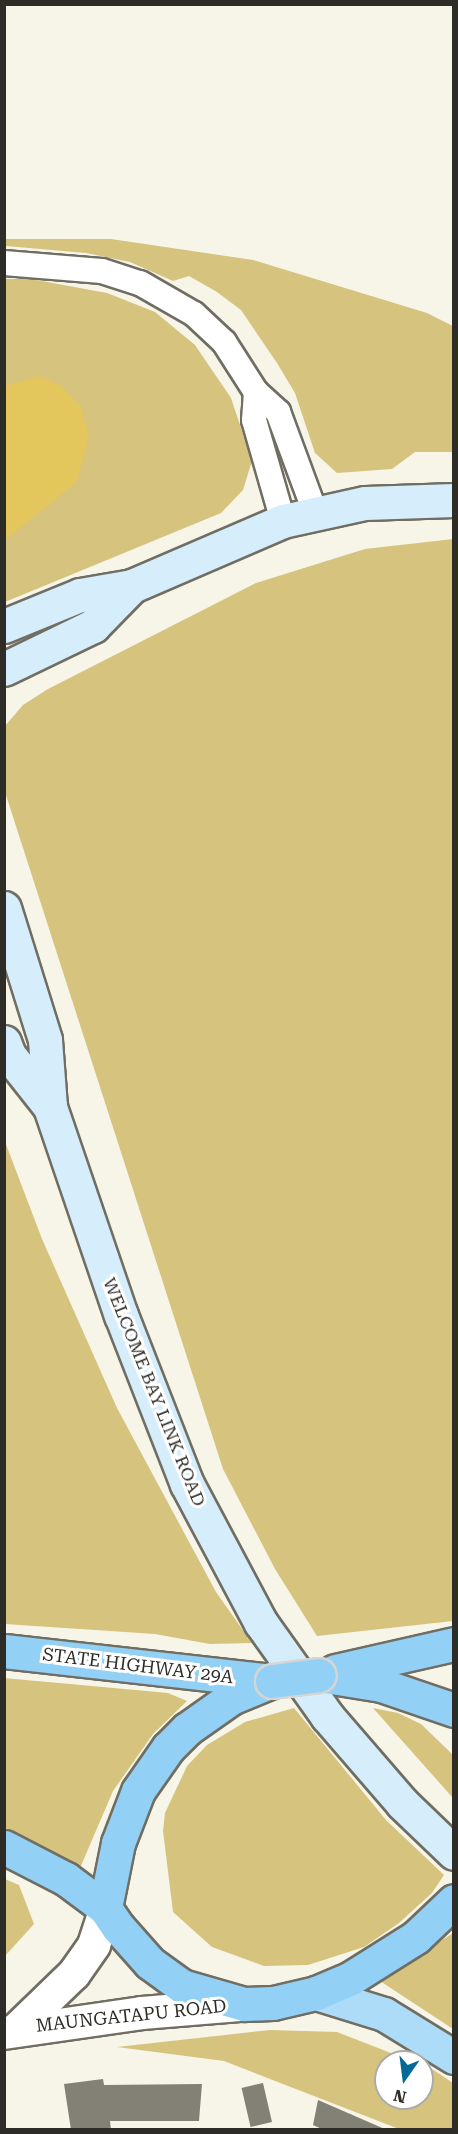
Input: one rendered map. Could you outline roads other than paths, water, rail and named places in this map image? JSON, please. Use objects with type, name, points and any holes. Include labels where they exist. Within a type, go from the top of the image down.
[{"type":"highway","points":[[105,1910],[121,1833],[152,1768],[206,1714],[272,1681],[339,1674],[453,1644]]},
{"type":"highway","name":"STATE HIGHWAY 29A","points":[[4,1651],[272,1681]]},
{"type":"highway","points":[[339,1674],[409,1692],[453,1710]]},
{"type":"highway","points":[[4,1847],[66,1879],[105,1910],[165,1976],[199,1994],[244,2004],[273,2004],[316,1993],[387,1957],[447,1908]]},
{"type":"main road","points":[[4,626],[80,595],[132,586],[283,521],[365,503],[453,500]]},
{"type":"main road","points":[[4,669],[93,626],[132,586]]},
{"type":"main road","name":"WELCOME BAY LINK ROAD","points":[[4,908],[45,1040],[50,1107],[121,1315],[187,1484],[256,1613],[327,1716],[402,1803],[453,1853]]},
{"type":"main road","name":"WELCOME BAY LINK ROAD","points":[[4,1042],[9,1055],[50,1107]]},
{"type":"main road","points":[[316,1993],[384,2014],[453,2057]]},
{"type":"street","points":[[4,263],[102,271],[168,296],[224,342],[256,392],[278,412],[315,513]]},
{"type":"street","points":[[256,392],[254,420],[283,521]]},
{"type":"street","name":"MAUNGATAPU ROAD","points":[[11,2031],[74,1974],[94,1945],[105,1910]]},
{"type":"street","name":"MAUNGATAPU ROAD","points":[[11,2031],[244,2004]]}]
